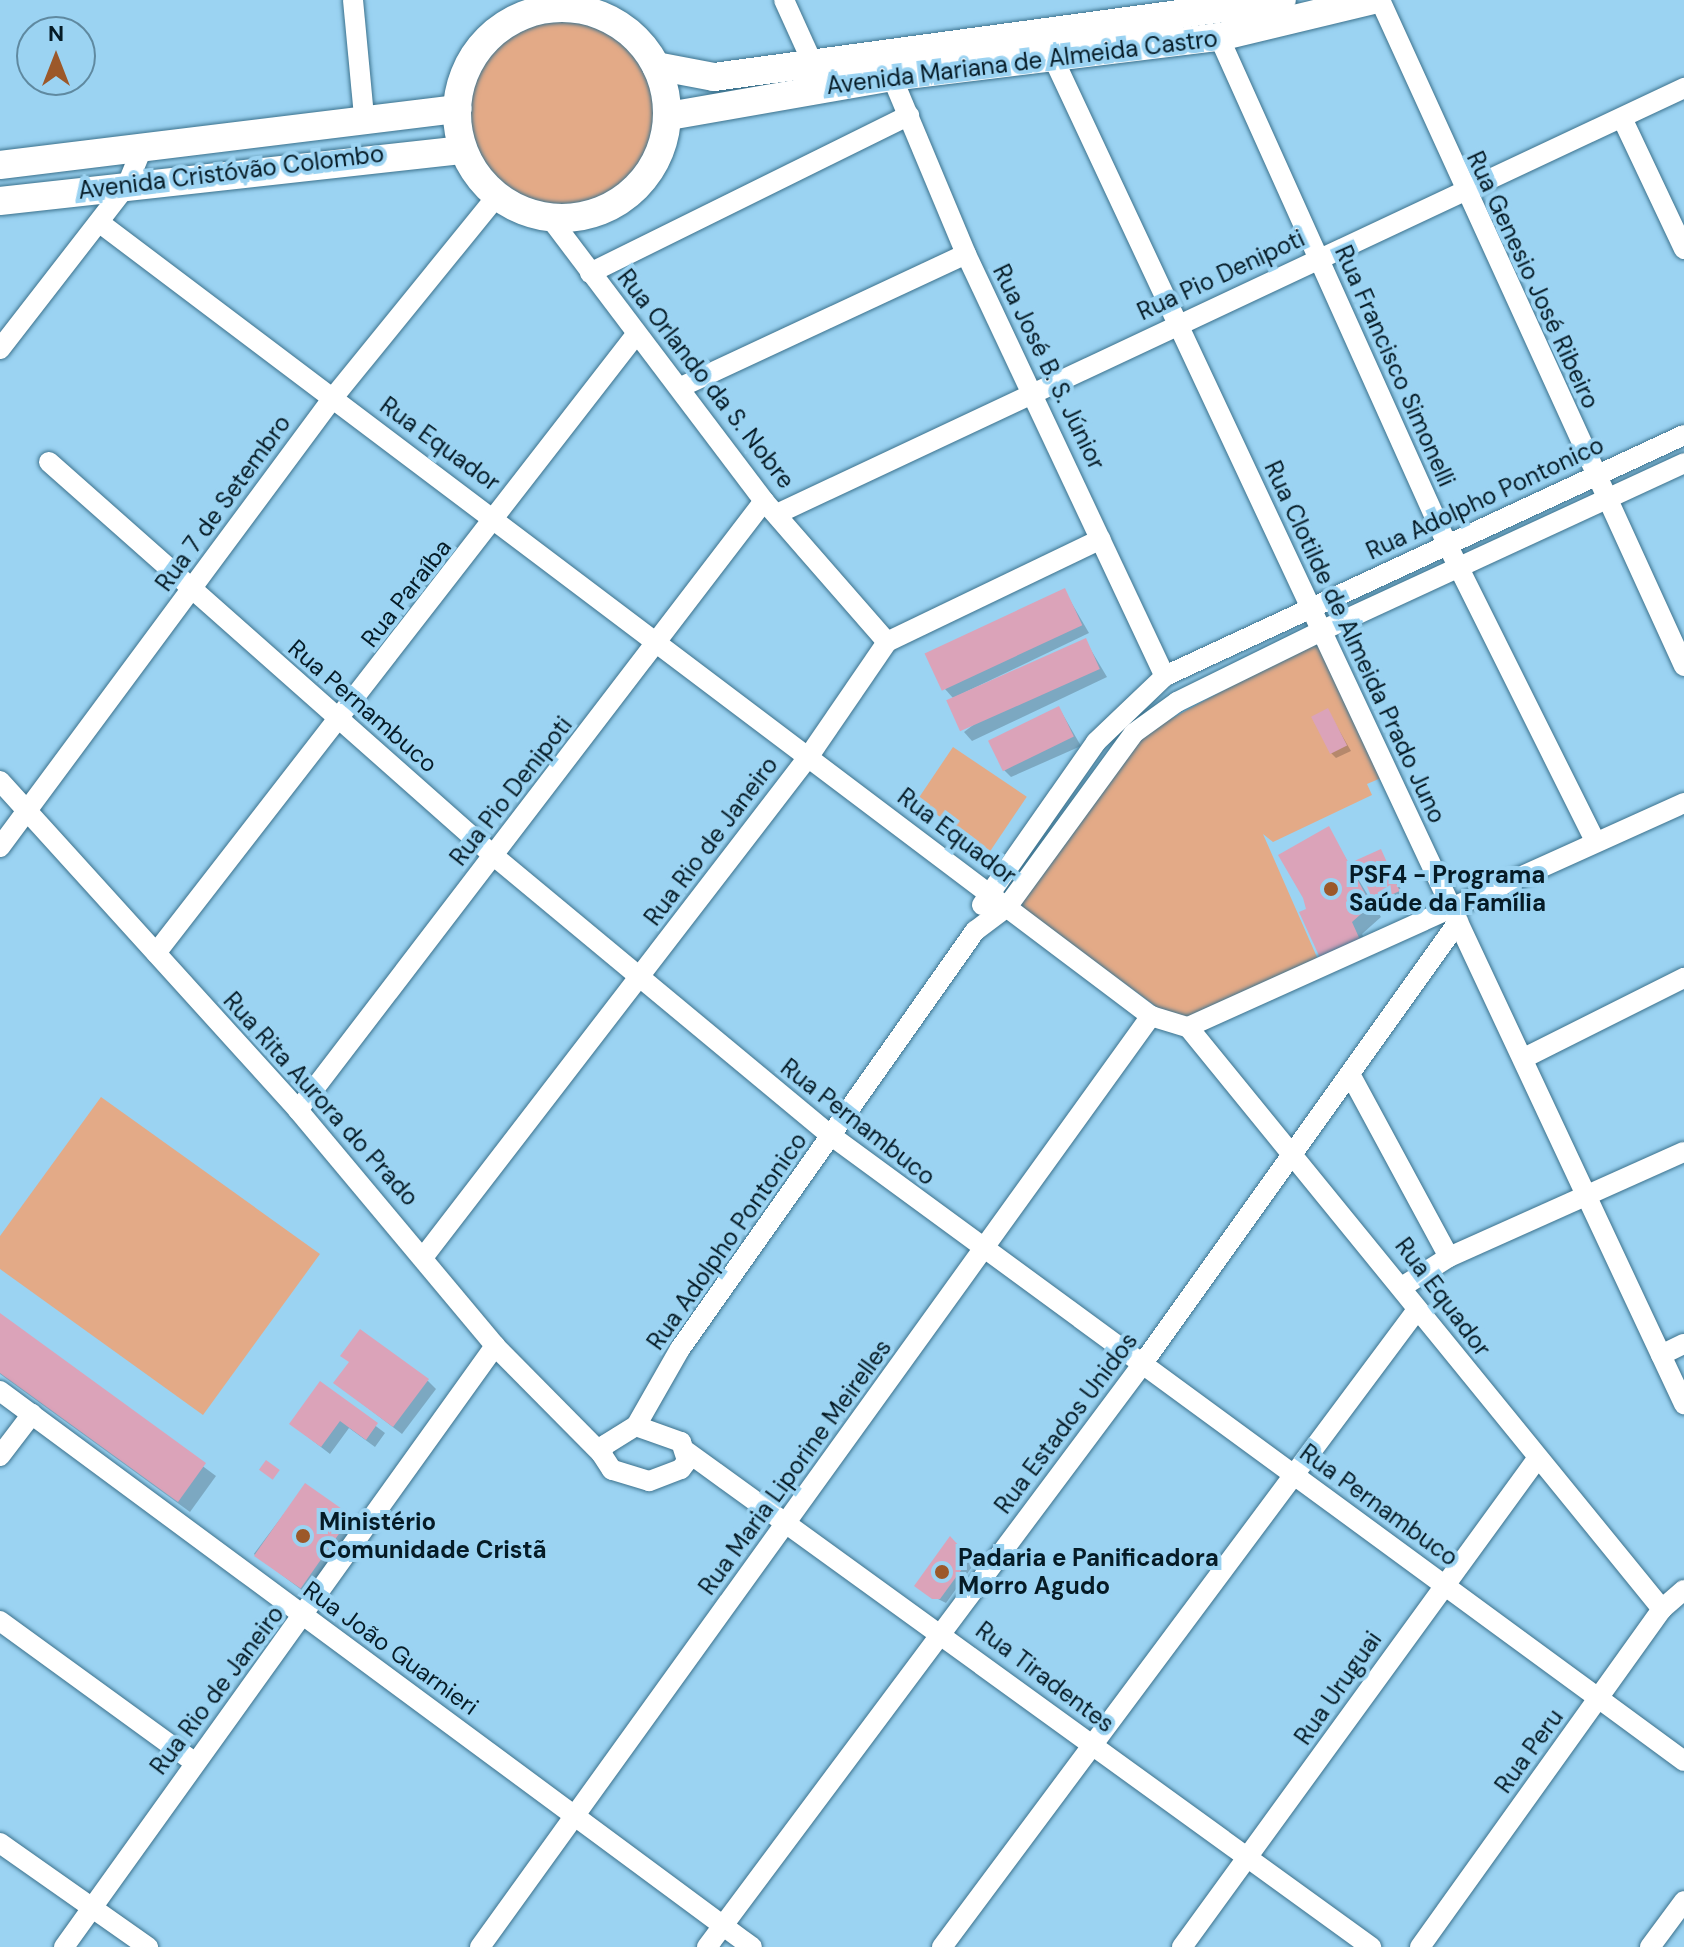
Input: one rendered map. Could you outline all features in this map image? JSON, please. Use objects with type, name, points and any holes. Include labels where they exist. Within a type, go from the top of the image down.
[{"type":"main road","name":"Avenida Mariana de Almeida Castro","points":[[656,66],[714,77],[1282,0]]},
{"type":"main road","name":"Avenida Mariana de Almeida Castro","points":[[669,116],[892,77],[1219,37],[1373,0]]},
{"type":"main road","points":[[575,10],[616,23],[656,66],[669,116],[663,147],[630,194],[592,213],[550,218],[497,196],[463,150],[458,109],[468,66],[484,43],[532,13],[575,10]]},
{"type":"main road","name":"Avenida Cristóvão Colombo","points":[[0,165],[364,117],[458,109]]},
{"type":"main road","name":"Avenida Cristóvão Colombo","points":[[0,201],[463,150]]},
{"type":"street","points":[[353,0],[364,117]]},
{"type":"street","points":[[784,0],[813,64]]},
{"type":"street","name":"Rua Genesio José Ribeiro","points":[[1380,0],[1461,191],[1684,666]]},
{"type":"street","name":"Rua Clotilde de Almeida Prado Juno","points":[[1041,33],[1456,918],[1526,1057],[1684,1404]]},
{"type":"street","name":"Rua Francisco Simonelli","points":[[1219,37],[1447,544],[1595,841]]},
{"type":"street","name":"Rua José B. S. Júnior","points":[[892,77],[966,254],[1037,393],[1165,676]]},
{"type":"street","name":"Rua Pio Denipoti","points":[[298,1110],[658,643],[772,506],[1037,393],[1175,323],[1684,88]]},
{"type":"street","points":[[590,273],[909,115]]},
{"type":"street","points":[[1622,118],[1684,249]]},
{"type":"street","points":[[0,349],[127,185],[143,146]]},
{"type":"street","name":"Rua 7 de Setembro","points":[[0,847],[332,399],[497,196]]},
{"type":"street","name":"Rua Orlando da S. Nobre","points":[[550,218],[634,337],[683,386],[772,506],[887,642]]},
{"type":"street","name":"Rua Equador","points":[[100,223],[332,399],[498,518],[1151,1016],[1188,1027],[1405,1285],[1416,1311],[1662,1609]]},
{"type":"street","points":[[683,386],[966,254]]},
{"type":"street","name":"Rua Paraíba","points":[[156,953],[498,518],[634,337]]},
{"type":"street","name":"Rua Adolpho Pontonico","points":[[975,931],[986,892],[1096,742],[1165,676],[1517,509],[1684,435]]},
{"type":"street","name":"Rua Pernambuco","points":[[49,462],[494,856],[638,979],[833,1137],[985,1254],[1294,1474],[1684,1761]]},
{"type":"street","name":"Rua Adolpho Pontonico","points":[[636,1426],[680,1349],[833,1137],[975,931],[1007,907],[1134,733],[1177,702],[1321,631],[1527,533],[1607,500],[1684,463]]},
{"type":"street","points":[[1517,509],[1527,533]]},
{"type":"street","name":"Rua Rio de Janeiro","points":[[425,1255],[809,756],[887,642],[1101,539]]},
{"type":"street","name":"Rua Rita Aurora do Prado","points":[[0,781],[298,1110],[425,1255],[495,1346],[601,1453]]},
{"type":"street","points":[[1188,1027],[1456,918],[1595,841],[1684,803]]},
{"type":"street","name":"Rua Estados Unidos","points":[[707,1947],[1141,1366],[1295,1153],[1456,918]]},
{"type":"street","points":[[1526,1057],[1684,978]]},
{"type":"street","name":"Rua Maria Liporine Meirelles","points":[[480,1947],[786,1520],[985,1254],[1151,1016]]},
{"type":"street","points":[[1350,1074],[1449,1257]]},
{"type":"street","points":[[1405,1285],[1449,1257],[1684,1152]]},
{"type":"street","points":[[942,1947],[1416,1311]]},
{"type":"street","points":[[1661,1355],[1684,1344]]},
{"type":"street","name":"Rua Rio de Janeiro","points":[[64,1947],[194,1762],[304,1617],[495,1346]]},
{"type":"street","name":"Rua João Guarnieri","points":[[0,1391],[752,1947]]},
{"type":"street","points":[[0,1456],[32,1414]]},
{"type":"street","points":[[636,1426],[674,1435],[686,1451],[681,1469],[649,1481],[612,1470],[601,1453],[612,1437],[636,1426]]},
{"type":"street","name":"Rua Tiradentes","points":[[686,1451],[943,1632],[1371,1947]]},
{"type":"street","name":"Rua Uruguai","points":[[1182,1947],[1537,1459]]},
{"type":"street","name":"Rua Peru","points":[[1420,1947],[1662,1609],[1684,1590]]},
{"type":"street","points":[[0,1621],[194,1762]]},
{"type":"street","points":[[0,1843],[148,1947]]},
{"type":"street","points":[[1650,1947],[1684,1901]]},
{"type":"shaded area","points":[[562,14],[600,21],[631,43],[653,74],[660,112],[653,150],[631,181],[600,203],[562,210],[524,203],[493,181],[471,150],[464,112],[471,74],[493,43],[524,21]]},
{"type":"shaded area","points":[[1316,640],[1381,778],[1367,784],[1372,795],[1273,842],[1263,834],[1323,971],[1186,1017],[1162,1011],[1013,901],[1143,734]]},
{"type":"shaded area","points":[[953,747],[1027,797],[990,851],[917,801]]},
{"type":"shaded area","points":[[101,1097],[320,1254],[203,1415],[0,1269],[0,1236]]},
{"type":"building","points":[[1065,588],[1082,625],[942,691],[925,654]]},
{"type":"building","points":[[1086,638],[1100,669],[960,731],[946,700]]},
{"type":"building","points":[[1059,706],[1074,737],[1003,771],[988,741]]},
{"type":"building","points":[[1328,708],[1347,745],[1330,754],[1311,717]]},
{"type":"building","name":"PSF4 - Programa Saúde da Família","points":[[1329,826],[1371,905],[1352,922],[1361,942],[1321,960],[1299,912],[1306,909],[1303,898],[1278,855]]},
{"type":"building","points":[[1381,849],[1400,891],[1374,902],[1355,860]]},
{"type":"building","points":[[0,1313],[206,1463],[178,1502],[0,1373]]},
{"type":"building","points":[[360,1329],[429,1379],[393,1427],[333,1383],[349,1362],[340,1356]]},
{"type":"building","points":[[320,1381],[378,1423],[366,1440],[340,1421],[321,1447],[289,1424]]},
{"type":"building","points":[[266,1460],[280,1470],[273,1480],[259,1470]]},
{"type":"building","name":"Ministério Comunidade Cristã","points":[[305,1483],[352,1516],[301,1589],[254,1556]]},
{"type":"building","name":"Padaria e Panificadora Morro Agudo","points":[[950,1536],[970,1558],[940,1599],[932,1599],[914,1586]]},
{"type":"place","name":"PSF4 - Programa Saúde da Família","points":[[1331,889]]},
{"type":"place","name":"Ministério Comunidade Cristã","points":[[303,1536]]},
{"type":"place","name":"Padaria e Panificadora Morro Agudo","points":[[942,1572]]}]
